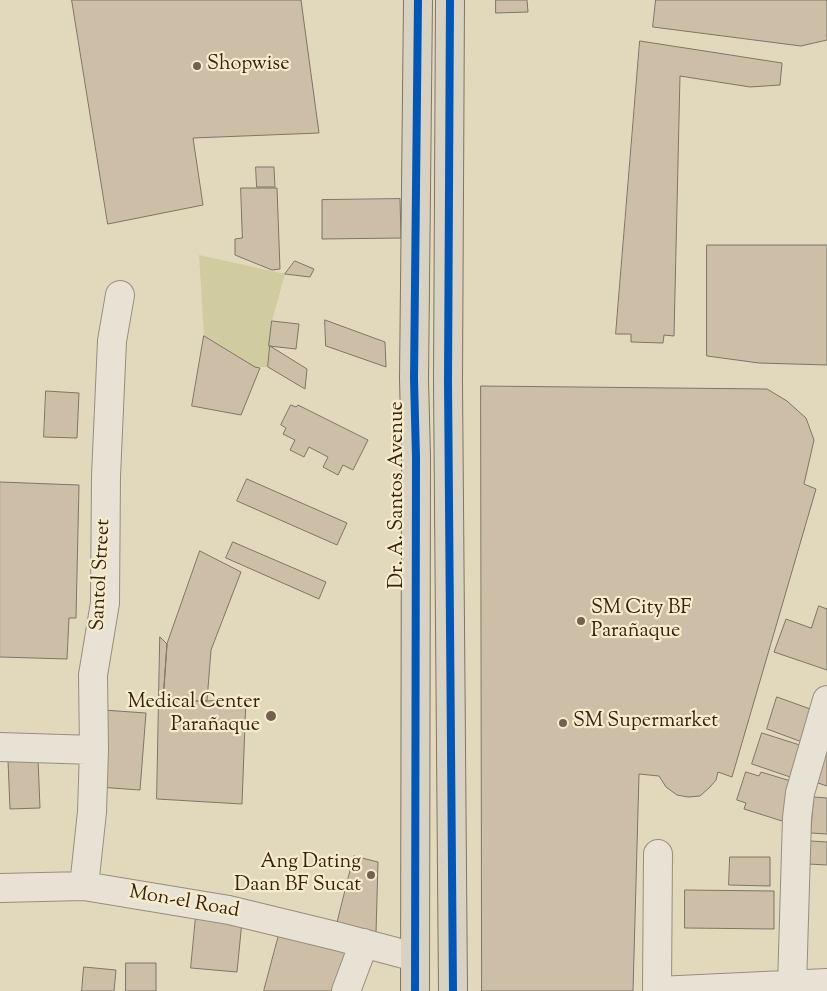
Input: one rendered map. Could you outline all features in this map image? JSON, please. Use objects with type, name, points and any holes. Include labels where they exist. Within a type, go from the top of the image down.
[{"type":"main road","name":"Dr. A. Santos Avenue","points":[[415,991],[416,457],[414,379],[418,0]]},
{"type":"main road","points":[[450,0],[448,390],[453,991]]},
{"type":"street","name":"Santol Street","points":[[84,886],[92,812],[94,750],[93,675],[105,603],[106,476],[112,342],[120,295]]},
{"type":"street","points":[[792,986],[797,818],[800,793],[827,700]]},
{"type":"street","points":[[0,747],[94,750]]},
{"type":"street","points":[[658,854],[657,991],[827,983]]},
{"type":"street","name":"Mon-el Road","points":[[0,888],[84,886],[229,910],[415,957]]},
{"type":"street","points":[[346,991],[364,943]]},
{"type":"shaded area","points":[[199,255],[285,274],[272,321],[268,367],[255,367],[204,336]]},
{"type":"building","name":"Shopwise","points":[[72,0],[301,0],[319,133],[193,138],[203,205],[108,224]]},
{"type":"building","points":[[496,0],[527,0],[528,12],[496,13]]},
{"type":"building","points":[[656,0],[827,0],[827,40],[801,46],[653,27]]},
{"type":"building","points":[[640,41],[782,63],[780,85],[750,87],[680,76],[674,336],[664,335],[663,343],[631,342],[631,334],[616,334]]},
{"type":"building","points":[[256,167],[274,167],[275,187],[257,187]]},
{"type":"building","points":[[241,188],[277,188],[280,269],[272,270],[235,255],[235,239],[242,238]]},
{"type":"building","points":[[400,199],[401,238],[322,239],[322,200]]},
{"type":"building","points":[[707,245],[827,245],[827,365],[759,363],[707,356]]},
{"type":"building","points":[[295,261],[314,269],[310,277],[285,274]]},
{"type":"building","points":[[325,320],[385,342],[386,367],[326,346]]},
{"type":"building","points":[[272,321],[299,324],[296,349],[269,346]]},
{"type":"building","points":[[204,336],[255,367],[260,368],[241,415],[192,406]]},
{"type":"building","points":[[270,346],[307,369],[305,389],[268,367]]},
{"type":"building","points":[[481,386],[767,389],[787,401],[806,418],[814,440],[804,484],[816,489],[732,777],[718,772],[716,780],[700,796],[688,797],[677,795],[666,787],[659,776],[639,774],[633,991],[482,991]]},
{"type":"building","points":[[46,391],[79,393],[77,438],[44,437]]},
{"type":"building","points":[[291,405],[296,407],[298,405],[368,440],[353,470],[343,465],[338,475],[323,467],[328,457],[309,447],[304,457],[290,450],[295,440],[283,434],[286,428],[281,425]]},
{"type":"building","points":[[247,479],[347,523],[337,545],[237,501]]},
{"type":"building","points":[[0,482],[79,485],[76,618],[69,618],[67,659],[0,657]]},
{"type":"building","points":[[233,542],[326,582],[319,599],[226,558]]},
{"type":"building","points":[[200,551],[241,572],[211,650],[207,701],[163,701],[167,644]]},
{"type":"building","points":[[819,606],[827,609],[827,670],[774,652],[786,619],[811,628]]},
{"type":"building","points":[[160,637],[167,644],[163,701],[207,701],[246,698],[242,804],[157,799]]},
{"type":"building","points":[[777,697],[813,710],[802,742],[767,729]]},
{"type":"building","points":[[103,710],[146,713],[140,790],[98,787]]},
{"type":"building","points":[[762,733],[806,747],[796,779],[752,764]]},
{"type":"building","points":[[821,752],[827,754],[827,786],[812,781]]},
{"type":"building","points":[[38,759],[40,808],[10,809],[8,760]]},
{"type":"building","points":[[746,772],[759,776],[761,772],[794,782],[782,821],[744,809],[746,803],[737,800]]},
{"type":"building","points":[[814,797],[827,798],[827,834],[811,833]]},
{"type":"building","points":[[811,841],[827,842],[827,865],[808,864]]},
{"type":"building","points":[[354,856],[378,862],[376,933],[337,924]]},
{"type":"building","points":[[730,857],[770,857],[770,886],[729,885]]},
{"type":"building","points":[[685,890],[774,891],[774,929],[685,928]]},
{"type":"building","points":[[196,916],[242,921],[237,972],[191,968]]},
{"type":"building","points":[[280,931],[348,950],[337,991],[264,991]]},
{"type":"building","points":[[126,963],[156,963],[156,991],[126,991]]},
{"type":"building","points":[[84,967],[116,970],[114,991],[82,991]]},
{"type":"cycle path","points":[[415,991],[416,457],[414,379],[418,0]]},
{"type":"cycle path","points":[[450,0],[448,381],[453,991]]},
{"type":"place","name":"Shopwise","points":[[197,66]]},
{"type":"place","name":"SM City BF Parañaque","points":[[581,621]]},
{"type":"place","name":"Medical Center Parañaque","points":[[271,716]]},
{"type":"place","name":"SM Supermarket","points":[[563,723]]},
{"type":"place","name":"Ang Dating Daan BF Sucat","points":[[371,875]]}]
